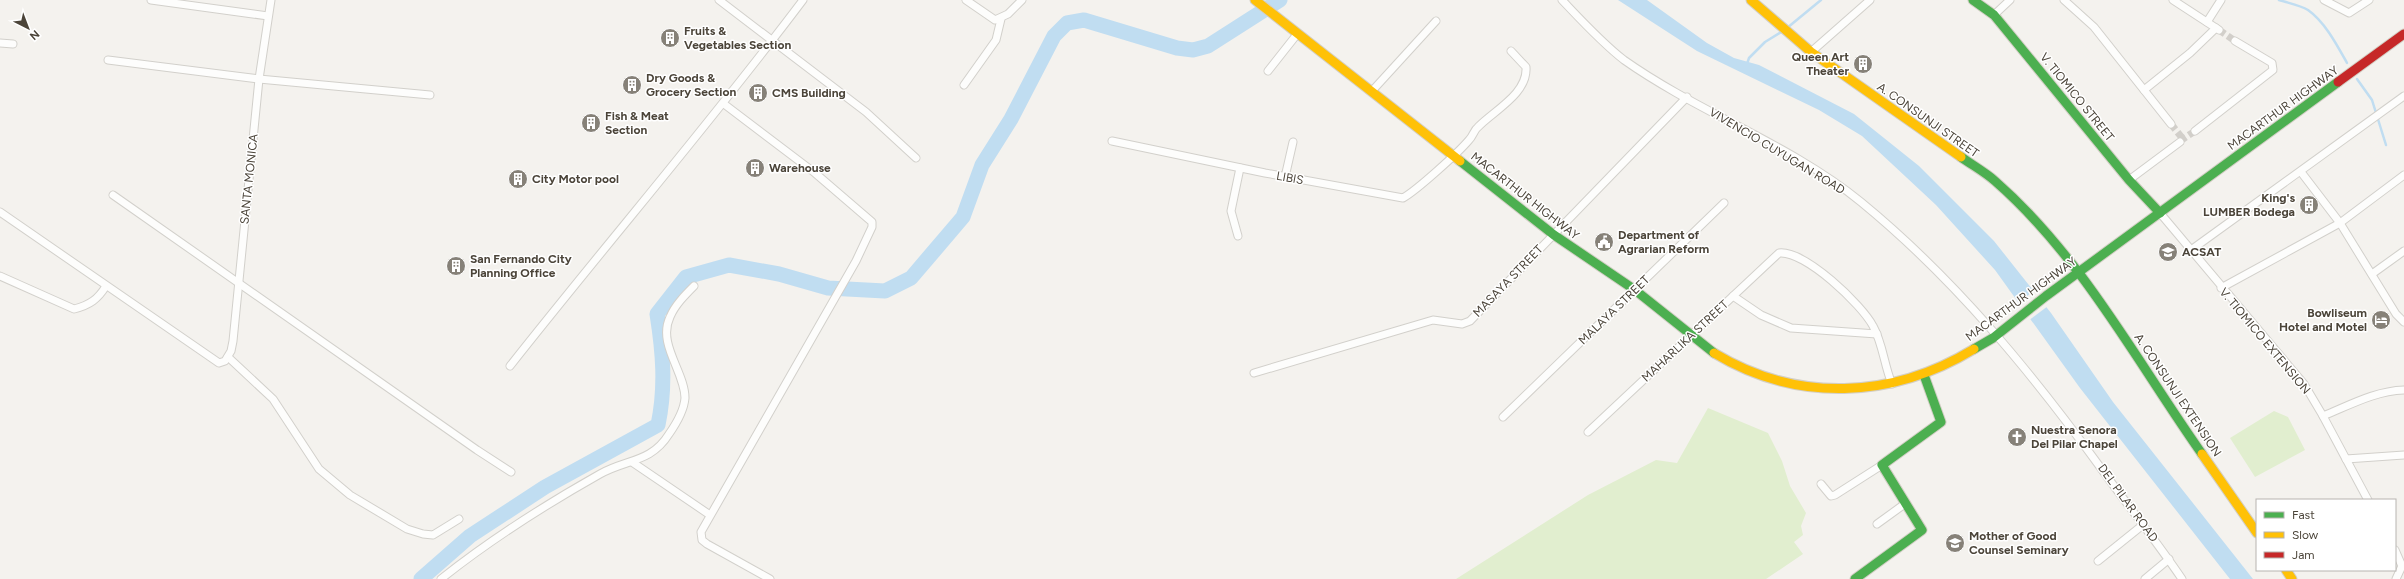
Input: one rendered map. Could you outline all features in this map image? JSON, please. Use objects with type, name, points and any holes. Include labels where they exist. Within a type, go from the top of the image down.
[{"type":"main road","name":"MACARTHUR HIGHWAY","points":[[1255,0],[1554,235],[1634,290],[1690,336],[1739,368],[1790,384],[1847,389],[1892,384],[1924,374],[1963,356],[1998,334],[2046,296],[2404,34]]},
{"type":"main road","name":"A. CONSUNJI STREET","points":[[1751,0],[1782,29],[1810,52],[1995,182],[2031,217],[2080,272]]},
{"type":"main road","name":"V. TIOMICO STREET","points":[[1973,0],[1994,15],[2130,180],[2160,213]]},
{"type":"main road","name":"A. CONSUNJI EXTENSION","points":[[2080,272],[2170,409],[2256,532]]},
{"type":"main road","points":[[1855,579],[1922,530],[1882,466],[1942,422],[1924,374]]},
{"type":"street","points":[[151,0],[268,16]]},
{"type":"street","name":"SANTA MONICA","points":[[228,358],[233,341],[259,79],[271,0]]},
{"type":"street","points":[[719,0],[866,112],[916,158]]},
{"type":"street","points":[[510,366],[605,247],[724,104],[771,40],[803,0]]},
{"type":"street","points":[[966,0],[995,20],[1001,19],[1022,0]]},
{"type":"street","name":"VIVENCIO CUYUGAN ROAD","points":[[1562,0],[1624,59],[1800,162],[1860,201],[1902,238],[1998,334]]},
{"type":"street","points":[[1810,52],[1870,0]]},
{"type":"street","points":[[1994,15],[2010,0]]},
{"type":"street","points":[[2064,0],[2094,28],[2171,124]]},
{"type":"street","points":[[2144,90],[2217,29],[2173,0]]},
{"type":"street","points":[[2207,22],[2221,0]]},
{"type":"street","points":[[2324,0],[2349,13],[2369,0]]},
{"type":"street","points":[[964,85],[996,40],[1001,19]]},
{"type":"street","points":[[1372,91],[1436,21]]},
{"type":"street","points":[[1268,71],[1298,33]]},
{"type":"street","points":[[2195,131],[2273,70],[2272,63],[2235,41]]},
{"type":"street","points":[[0,43],[13,44]]},
{"type":"street","points":[[1453,155],[1470,139],[1476,128],[1502,108],[1520,88],[1526,74],[1526,67],[1511,51]]},
{"type":"street","points":[[108,60],[259,79],[430,95]]},
{"type":"street","points":[[2191,250],[2301,172],[2404,96]]},
{"type":"street","name":"MASAYA STREET","points":[[1254,373],[1433,320],[1462,324],[1470,321],[1687,97]]},
{"type":"street","points":[[724,104],[815,172],[872,222],[872,227],[856,261],[826,316],[701,532],[702,540],[737,562],[770,579]]},
{"type":"street","name":"LIBIS","points":[[1112,141],[1240,168],[1403,198],[1453,155]]},
{"type":"street","points":[[1286,177],[1293,142]]},
{"type":"street","points":[[2130,180],[2180,142]]},
{"type":"street","points":[[1238,236],[1231,211],[1240,168]]},
{"type":"street","points":[[2301,172],[2340,223],[2396,314],[2404,322]]},
{"type":"street","points":[[2221,288],[2340,223],[2404,175]]},
{"type":"street","points":[[113,195],[201,258],[239,281],[470,445],[511,472]]},
{"type":"street","name":"MALAYA STREET","points":[[1503,417],[1724,203]]},
{"type":"street","points":[[0,212],[219,363],[228,358],[273,399],[319,469],[350,495],[407,529],[423,534],[433,535],[459,519]]},
{"type":"street","name":"V. TIOMICO EXTENSION","points":[[2160,213],[2221,288],[2304,384],[2367,499]]},
{"type":"street","points":[[2372,274],[2404,251]]},
{"type":"street","name":"MAHARLIKA STREET","points":[[1588,432],[1774,256],[1784,252],[1801,259],[1846,293],[1866,315],[1877,334]]},
{"type":"street","points":[[0,276],[74,309],[91,304],[106,286]]},
{"type":"street","points":[[441,579],[511,528],[602,473],[649,456],[669,436],[681,413],[685,399],[684,386],[672,360],[667,332],[669,318],[682,299],[694,286]]},
{"type":"street","points":[[1733,296],[1761,315],[1790,328],[1877,334],[1892,384]]},
{"type":"street","name":"DEL PILAR ROAD","points":[[1998,334],[2040,386],[2144,524],[2182,579]]},
{"type":"street","points":[[2323,416],[2374,394],[2385,391],[2404,390]]},
{"type":"street","points":[[2346,459],[2404,455]]},
{"type":"street","points":[[632,462],[710,515]]},
{"type":"street","points":[[1821,484],[1830,496],[1835,496],[1882,466]]},
{"type":"street","points":[[1877,524],[1906,503]]},
{"type":"street","points":[[2098,562],[2144,524]]},
{"type":"street","points":[[2396,579],[2402,566],[2402,558]]},
{"type":"street","points":[[2145,579],[2169,559]]},
{"type":"green space","points":[[1708,408],[1768,433],[1782,461],[1790,486],[1806,513],[1801,526],[1803,535],[1794,542],[1803,554],[1766,579],[1456,579],[1588,495],[1656,460],[1677,463]]},
{"type":"green space","points":[[2274,411],[2288,417],[2305,450],[2255,477],[2230,438]]},
{"type":"water","points":[[1618,0],[1647,0],[1707,43],[1734,58],[1759,65],[1854,114],[1919,166],[1994,241],[2051,313],[2113,402],[2253,579],[2230,579],[2080,388],[1995,270],[1936,205],[1862,136],[1819,110],[1697,51]]},
{"type":"pier","points":[[2035,290],[2048,306],[2028,321],[2015,305]]},
{"type":"waterway","points":[[421,579],[470,536],[545,487],[658,425],[662,397],[663,370],[657,314],[686,277],[729,265],[779,274],[828,288],[885,291],[911,278],[963,217],[982,165],[1011,119],[1054,36],[1067,23],[1084,20],[1177,48],[1193,50],[1208,46],[1280,0]]},
{"type":"waterway","points":[[1787,28],[1821,0]]},
{"type":"waterway","points":[[2279,0],[2301,7],[2314,15],[2330,34],[2347,63]]},
{"type":"waterway","points":[[1747,64],[1749,58],[1765,42],[1783,31]]},
{"type":"waterway","points":[[2357,79],[2372,100],[2386,145]]},
{"type":"tunnel","points":[[2219,30],[2235,41]]},
{"type":"tunnel","points":[[2171,124],[2183,139]]},
{"type":"tunnel","points":[[2180,141],[2195,131]]},
{"type":"traffic: fast","points":[[1973,0],[1994,15],[2129,180],[2160,213]]},
{"type":"traffic: fast","points":[[1974,349],[1993,338],[2046,296],[2338,82]]},
{"type":"traffic: fast","points":[[1961,157],[1995,181],[2026,211],[2055,243],[2107,312],[2202,454]]},
{"type":"traffic: fast","points":[[1460,161],[1554,235],[1635,290],[1714,353]]},
{"type":"traffic: fast","points":[[1855,579],[1922,530],[1882,465],[1941,422],[1924,375]]},
{"type":"traffic: slow","points":[[1255,0],[1460,161]]},
{"type":"traffic: slow","points":[[1751,0],[1811,52],[1961,157]]},
{"type":"traffic: slow","points":[[1714,353],[1746,369],[1778,380],[1811,387],[1844,388],[1878,385],[1910,378],[1943,366],[1974,349]]},
{"type":"traffic: slow","points":[[2202,454],[2256,532]]},
{"type":"traffic: slow","points":[[2287,571],[2292,579]]},
{"type":"traffic: jam","points":[[2338,82],[2404,34]]},
{"type":"place","name":"Fruits & Vegetables Section","points":[[670,38]]},
{"type":"place","name":"Queen Art Theater","points":[[1863,64]]},
{"type":"place","name":"Dry Goods & Grocery Section","points":[[632,85]]},
{"type":"place","name":"CMS Building","points":[[758,93]]},
{"type":"place","name":"Fish & Meat Section","points":[[591,123]]},
{"type":"place","name":"Warehouse","points":[[755,168]]},
{"type":"place","name":"City Motor pool","points":[[518,179]]},
{"type":"place","name":"King's LUMBER Bodega","points":[[2309,205]]},
{"type":"place","name":"Department of Agrarian Reform","points":[[1604,242]]},
{"type":"place","name":"ACSAT","points":[[2168,252]]},
{"type":"place","name":"San Fernando City Planning Office","points":[[456,266]]},
{"type":"place","name":"Bowliseum Hotel and Motel","points":[[2381,320]]},
{"type":"place","name":"Nuestra Senora Del Pilar Chapel","points":[[2017,437]]},
{"type":"place","name":"Mother of Good Counsel Seminary","points":[[1955,543]]}]
